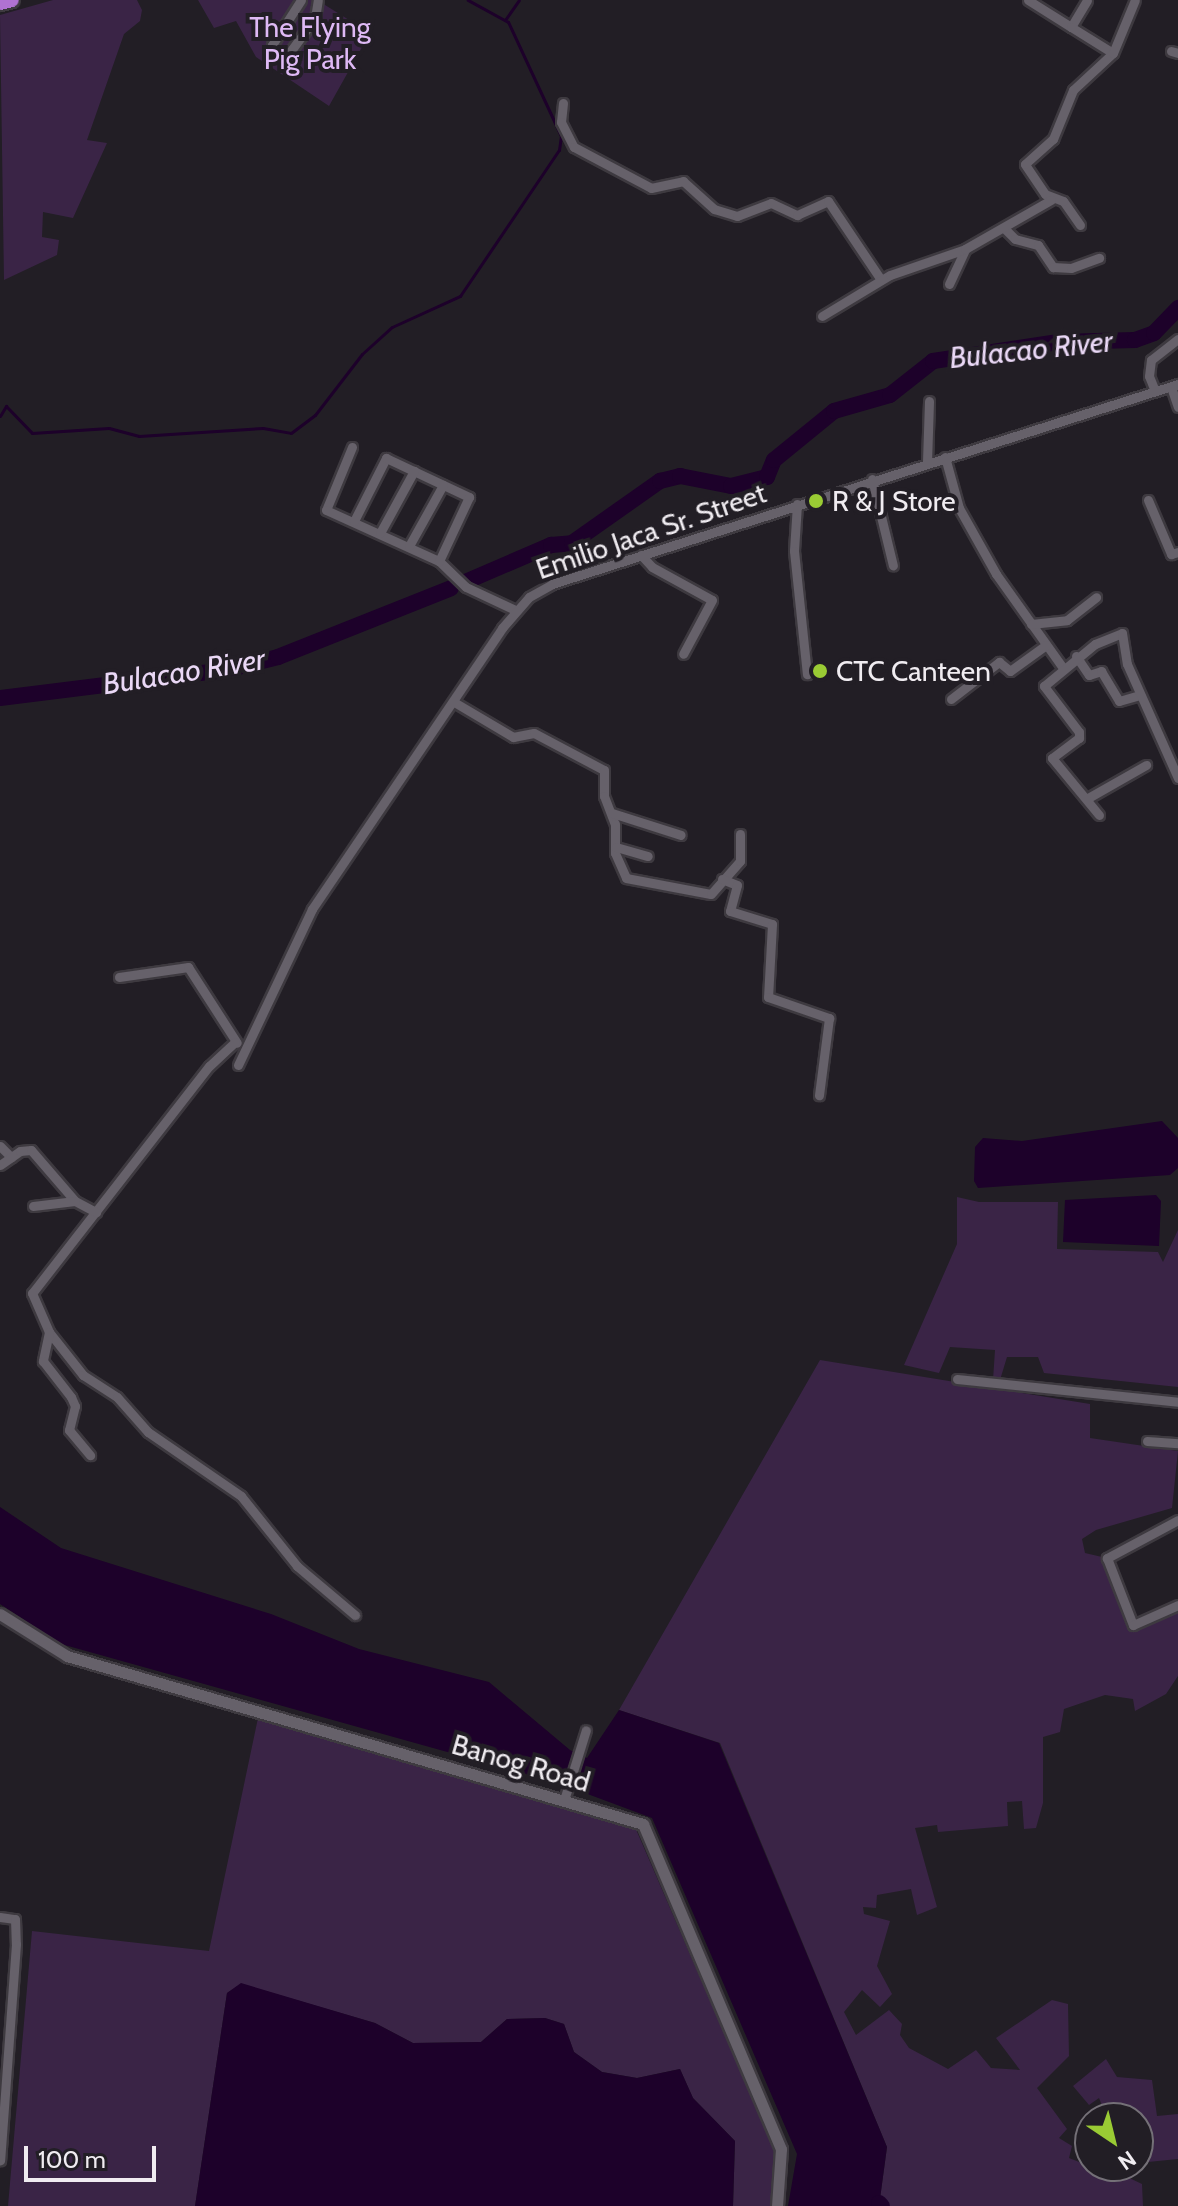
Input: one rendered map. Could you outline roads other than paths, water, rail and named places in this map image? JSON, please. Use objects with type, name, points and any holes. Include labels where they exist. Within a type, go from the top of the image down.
[{"type":"highway","points":[[0,3],[12,0]]},
{"type":"street","points":[[301,0],[272,45],[279,54],[290,52],[315,18],[318,0]]},
{"type":"street","points":[[1028,0],[1113,53]]},
{"type":"street","points":[[1071,27],[1087,0]]},
{"type":"street","points":[[1051,200],[1025,164],[1053,139],[1079,82],[1113,53],[1135,0]]},
{"type":"street","points":[[563,103],[561,122],[574,147],[651,188],[683,181],[714,209],[737,216],[771,203],[797,215],[828,201],[881,280]]},
{"type":"street","points":[[822,316],[881,280],[965,249],[1005,229],[1051,200],[1063,201],[1080,225]]},
{"type":"street","points":[[1005,229],[1015,239],[1038,245],[1053,267],[1071,268],[1099,258]]},
{"type":"street","points":[[949,284],[965,249]]},
{"type":"street","points":[[1155,391],[1149,376],[1151,360],[1178,339]]},
{"type":"street","points":[[1174,386],[1178,407]]},
{"type":"street","name":"Emilio Jaca Sr. Street","points":[[238,1065],[239,1044],[312,909],[515,610],[552,584],[872,479],[1174,386]]},
{"type":"street","points":[[927,462],[929,401]]},
{"type":"street","points":[[352,447],[326,506],[439,561],[466,587],[515,610]]},
{"type":"street","points":[[945,457],[959,508],[1031,624],[1063,668]]},
{"type":"street","points":[[354,521],[386,458],[414,471],[470,499],[439,561]]},
{"type":"street","points":[[380,533],[414,471]]},
{"type":"street","points":[[872,479],[893,566]]},
{"type":"street","points":[[409,546],[443,485]]},
{"type":"street","points":[[1148,500],[1171,554],[1178,552]]},
{"type":"street","points":[[797,504],[794,551],[807,674]]},
{"type":"street","points":[[641,555],[652,567],[712,600],[683,654]]},
{"type":"street","points":[[1031,624],[1067,620],[1096,597]]},
{"type":"street","points":[[1099,815],[1052,758],[1079,738],[1044,686],[1076,656],[1122,633],[1127,664],[1178,778]]},
{"type":"street","points":[[951,699],[999,662],[1010,671],[1046,645]]},
{"type":"street","points":[[1076,656],[1089,675],[1101,671],[1119,701],[1140,695]]},
{"type":"street","points":[[454,702],[513,737],[534,733],[601,767],[622,874],[631,880],[708,894],[740,861],[740,834]]},
{"type":"street","points":[[1088,798],[1146,765]]},
{"type":"street","points":[[612,813],[681,835]]},
{"type":"street","points":[[616,847],[648,856]]},
{"type":"street","points":[[722,879],[737,885],[730,911],[772,924],[766,994],[829,1018],[819,1095]]},
{"type":"street","points":[[119,977],[188,967],[239,1044],[209,1066],[96,1212],[33,1286],[49,1332],[83,1375],[117,1397],[148,1432],[241,1496],[297,1566],[355,1615]]},
{"type":"street","points":[[0,1146],[11,1157]]},
{"type":"street","points":[[0,1165],[11,1157],[31,1150],[75,1201],[96,1212]]},
{"type":"street","points":[[33,1206],[75,1201]]},
{"type":"street","points":[[49,1332],[43,1361],[71,1397],[75,1406],[69,1430],[90,1455]]},
{"type":"street","points":[[957,1379],[1178,1402]]},
{"type":"street","points":[[1147,1441],[1178,1443]]},
{"type":"street","points":[[1177,1524],[1114,1552],[1107,1563],[1133,1625],[1178,1605]]},
{"type":"street","name":"Banog Road","points":[[0,1614],[67,1656],[566,1794],[631,1818],[648,1830],[781,2149],[777,2206]]},
{"type":"street","points":[[566,1794],[586,1730]]},
{"type":"street","points":[[0,1917],[15,1919],[0,2160]]},
{"type":"waterway","points":[[0,416],[6,406],[32,433],[109,428],[139,436],[263,428],[291,433],[315,415],[362,354],[392,327],[460,296],[559,150],[561,136],[508,22],[468,0]]},
{"type":"waterway","points":[[505,20],[519,0]]},
{"type":"waterway","name":"Bulacao River","points":[[465,582],[551,545],[572,543],[660,481],[680,476],[731,486],[767,477],[774,460],[834,411],[890,395],[933,361],[1059,342],[1135,340],[1154,333],[1178,308]]},
{"type":"waterway","name":"Bulacao River","points":[[0,698],[226,670],[278,657],[451,588]]},
{"type":"waterway","points":[[879,2203],[882,2206]]},
{"type":"place","name":"R & J Store","points":[[816,501]]},
{"type":"place","name":"CTC Canteen","points":[[820,671]]},
{"type":"park label","name":"The Flying Pig Park","points":[[310,43]]}]
